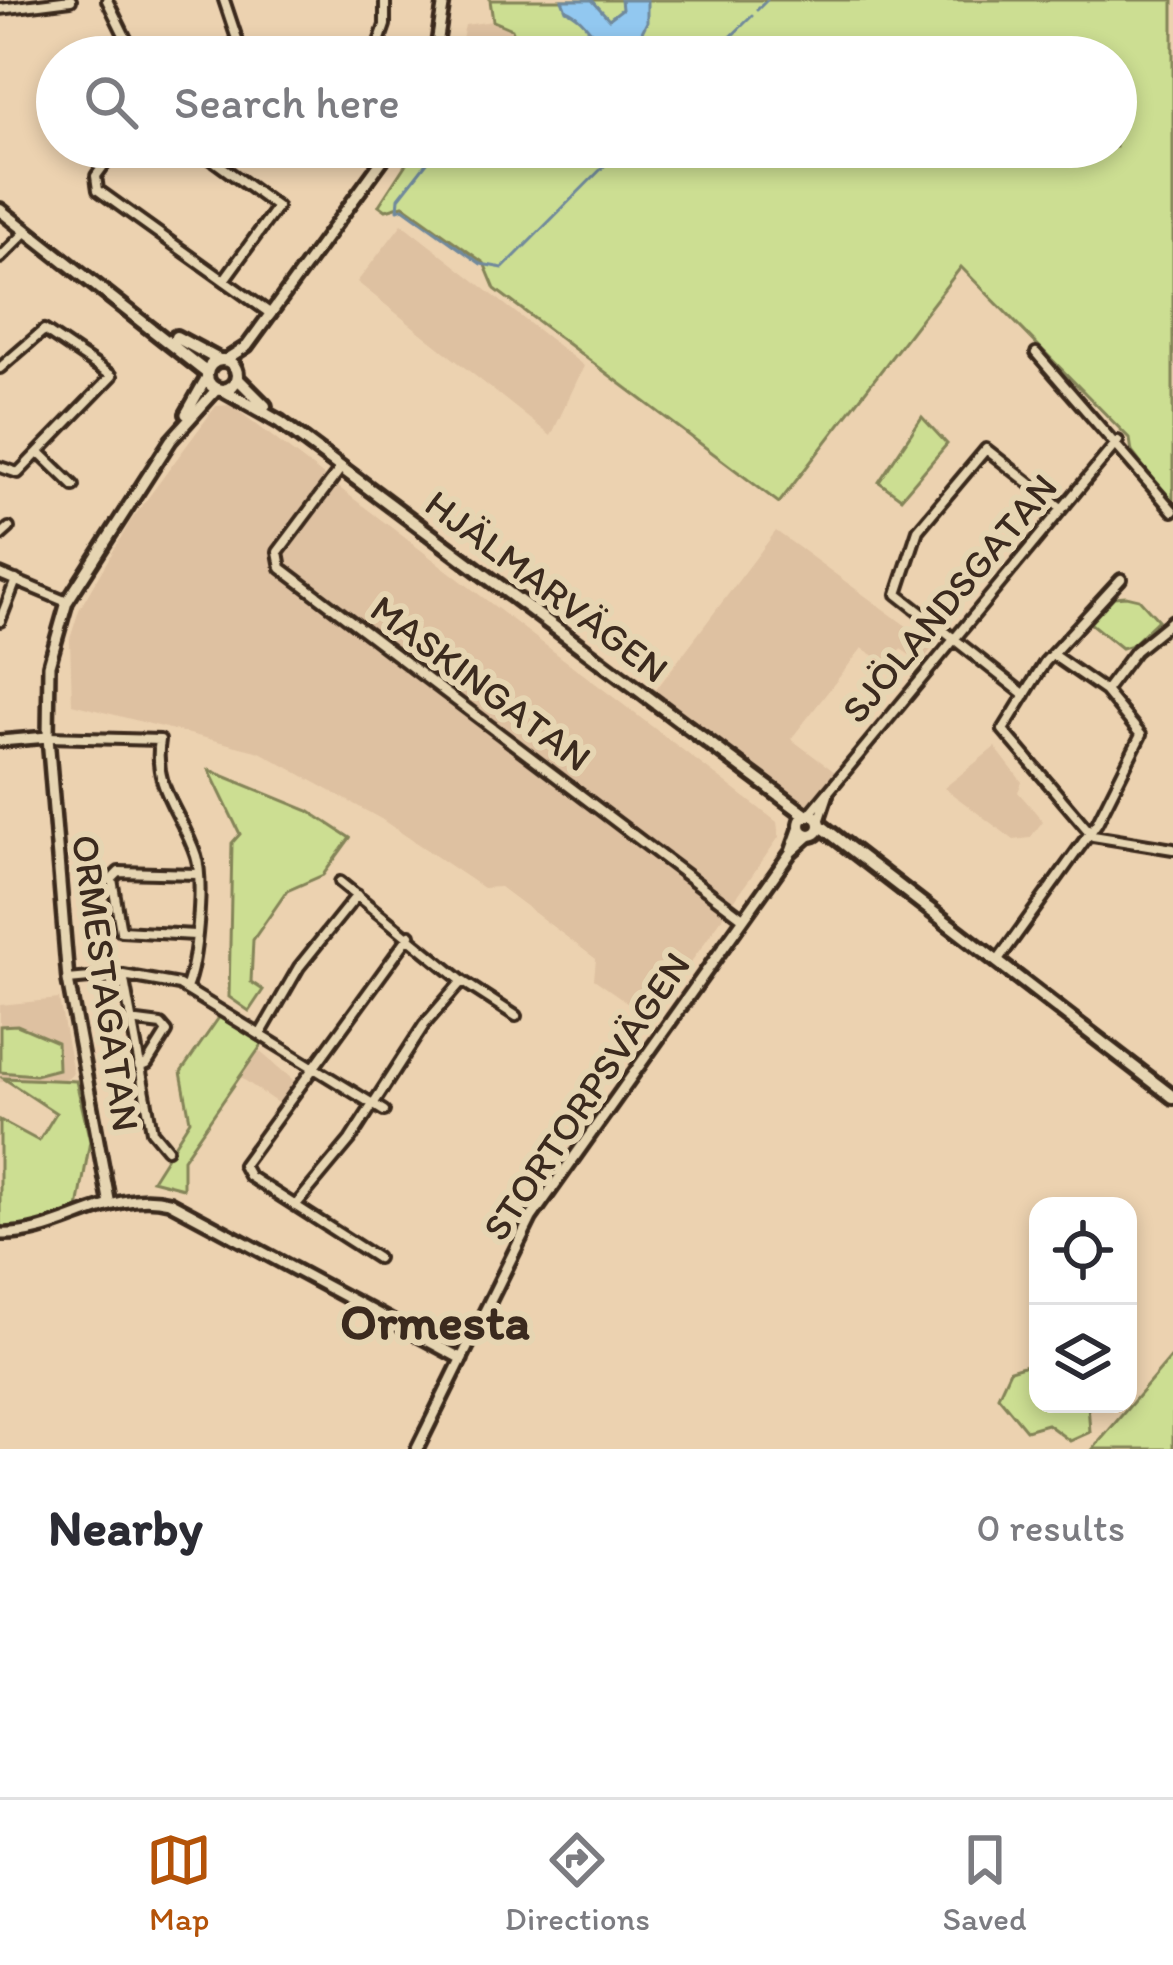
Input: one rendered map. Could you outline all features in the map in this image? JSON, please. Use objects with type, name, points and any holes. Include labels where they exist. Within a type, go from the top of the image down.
[{"type":"main road","points":[[0,210],[152,325],[220,390],[237,376]]},
{"type":"main road","points":[[152,325],[222,360],[207,375]]},
{"type":"main road","name":"HJÄLMARVÄGEN","points":[[222,360],[280,422]]},
{"type":"main road","name":"HJÄLMARVÄGEN","points":[[220,390],[280,422],[1173,1097]]},
{"type":"street","points":[[0,9],[70,0]]},
{"type":"street","points":[[106,0],[124,36]]},
{"type":"street","points":[[224,0],[236,36]]},
{"type":"street","points":[[381,36],[385,0]]},
{"type":"street","points":[[438,36],[444,0]]},
{"type":"street","points":[[102,168],[96,176],[98,190],[271,314]]},
{"type":"street","points":[[224,168],[277,207],[224,280]]},
{"type":"street","points":[[237,376],[247,346],[377,168]]},
{"type":"street","points":[[0,258],[27,230]]},
{"type":"street","points":[[0,368],[41,330],[112,376],[14,475],[0,467]]},
{"type":"street","points":[[222,360],[247,346]]},
{"type":"street","points":[[1036,353],[1118,442],[1173,511]]},
{"type":"street","name":"ORMESTAGATAN","points":[[110,1205],[68,980],[48,737],[49,665],[67,602],[207,375]]},
{"type":"street","name":"ORMESTAGATAN","points":[[171,440],[220,390]]},
{"type":"street","name":"SJÖLANDSGATAN","points":[[810,825],[828,794],[951,638],[1118,442]]},
{"type":"street","points":[[1025,695],[897,594],[918,530],[981,455],[994,451],[1061,508]]},
{"type":"street","points":[[39,452],[74,486]]},
{"type":"street","name":"MASKINGATAN","points":[[341,468],[278,552],[281,568],[743,918]]},
{"type":"street","points":[[0,536],[9,528]]},
{"type":"street","points":[[0,574],[67,602]]},
{"type":"street","points":[[1121,579],[1053,655],[1004,730],[1098,838],[1173,849]]},
{"type":"street","points":[[0,621],[16,580]]},
{"type":"street","points":[[1105,691],[1135,651],[1173,620]]},
{"type":"street","points":[[996,963],[1090,832],[1141,735],[1105,691],[1053,655]]},
{"type":"street","points":[[0,741],[101,734],[160,740],[157,774],[197,859],[194,970],[186,988]]},
{"type":"street","name":"STORTORPSVÄGEN","points":[[417,1449],[532,1218],[810,825]]},
{"type":"street","points":[[195,934],[121,931],[112,879],[119,872],[197,874]]},
{"type":"street","points":[[340,882],[462,981],[516,1016]]},
{"type":"street","points":[[261,1033],[299,968],[357,895]]},
{"type":"street","points":[[377,1258],[249,1176],[243,1165],[410,935]]},
{"type":"street","points":[[68,980],[123,975],[186,988],[384,1111]]},
{"type":"street","points":[[123,975],[152,1131],[167,1149]]},
{"type":"street","points":[[295,1206],[374,1105],[424,1025],[462,981]]},
{"type":"street","points":[[130,1021],[161,1025],[167,1031],[147,1064],[138,1066]]},
{"type":"street","points":[[0,1234],[44,1231],[110,1205],[147,1198],[186,1209],[462,1359]]},
{"type":"shaded area","points":[[493,21],[512,29],[514,36],[463,36],[465,25]]},
{"type":"shaded area","points":[[402,224],[584,366],[551,436],[357,282]]},
{"type":"shaded area","points":[[231,405],[777,822],[779,837],[651,1019],[594,979],[596,959],[500,887],[483,888],[381,819],[260,752],[72,704],[70,639],[79,610],[130,522],[216,406]]},
{"type":"shaded area","points":[[776,531],[934,646],[921,663],[901,649],[889,665],[862,648],[791,739],[835,772],[810,807],[655,691]]},
{"type":"shaded area","points":[[995,747],[1022,782],[1018,792],[1043,821],[1030,838],[1014,840],[944,788]]},
{"type":"shaded area","points":[[59,999],[73,1073],[65,1080],[0,1082],[0,1005]]},
{"type":"shaded area","points":[[258,1050],[299,1085],[283,1107],[240,1077]]},
{"type":"green space","points":[[490,0],[1173,0],[1173,505],[1132,452],[1130,439],[961,267],[779,503],[495,289],[484,263],[403,205],[386,210],[379,205],[403,168],[1137,168],[1137,36],[514,36],[512,29],[493,21]]},
{"type":"green space","points":[[922,417],[947,444],[901,498],[879,482]]},
{"type":"green space","points":[[1114,597],[1139,599],[1158,620],[1132,645],[1121,648],[1090,623]]},
{"type":"green space","points":[[209,770],[309,811],[350,838],[323,875],[287,891],[253,940],[251,982],[263,990],[249,1011],[229,997],[232,843],[240,834]]},
{"type":"green space","points":[[220,1016],[263,1043],[183,1159],[183,1188],[152,1180],[190,1120],[181,1072]]},
{"type":"green space","points":[[17,1025],[57,1042],[58,1069],[35,1075],[0,1072],[0,1026]]},
{"type":"green space","points":[[3,1078],[76,1081],[90,1141],[77,1214],[33,1229],[0,1229],[0,1120],[39,1141],[56,1113]]},
{"type":"green space","points":[[1173,1355],[1173,1449],[1093,1449],[1124,1413],[1137,1413],[1137,1397]]},
{"type":"green space","points":[[1029,1364],[1029,1413],[1089,1413],[1090,1432],[1070,1441],[1047,1424],[1026,1430],[998,1396],[1010,1370]]},
{"type":"water","points":[[562,0],[592,0],[609,19],[622,9],[621,0],[647,0],[647,22],[640,36],[594,36],[566,10]]},
{"type":"waterway","points":[[757,10],[767,0]]},
{"type":"waterway","points":[[732,36],[752,16]]},
{"type":"waterway","points":[[423,168],[399,198],[398,210],[403,208],[481,264],[503,268],[602,168]]},
{"type":"district","name":"Ormesta","points":[[435,1321]]}]
